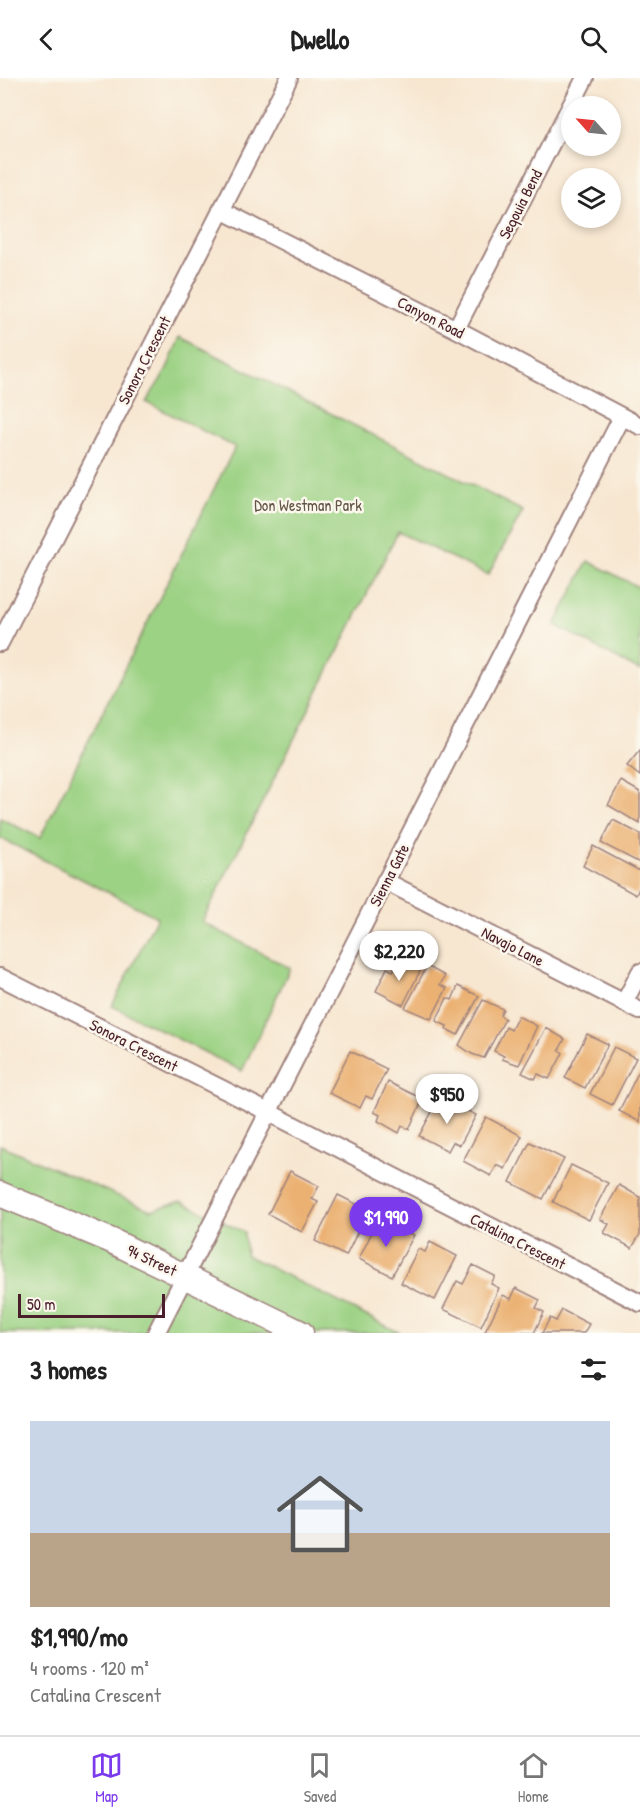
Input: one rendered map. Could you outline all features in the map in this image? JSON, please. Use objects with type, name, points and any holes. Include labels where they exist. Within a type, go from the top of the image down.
[{"type":"main road","name":"94 Street","points":[[0,1194],[112,1241],[301,1333]]},
{"type":"street","name":"Sonora Crescent","points":[[0,643],[288,78]]},
{"type":"street","name":"Seqouia Bend","points":[[456,329],[585,78]]},
{"type":"street","name":"Canyon Road","points":[[220,210],[456,329],[640,426]]},
{"type":"street","name":"Sienna Gate","points":[[156,1333],[622,417]]},
{"type":"street","name":"Navajo Lane","points":[[385,881],[640,1011]]},
{"type":"street","points":[[624,1003],[640,972]]},
{"type":"street","name":"Sonora Crescent","points":[[0,977],[268,1112]]},
{"type":"street","name":"Catalina Crescent","points":[[268,1112],[640,1303]]},
{"type":"green space","name":"Don Westman Park","points":[[180,337],[523,511],[488,575],[398,532],[202,922],[290,968],[242,1071],[112,1006],[157,917],[0,838],[0,818],[40,838],[235,447],[146,402],[166,371]]},
{"type":"green space","points":[[588,561],[640,588],[640,671],[555,625]]},
{"type":"green space","points":[[0,1145],[151,1210],[181,1201],[244,1232],[246,1255],[400,1333],[0,1333]]},
{"type":"building","points":[[640,750],[640,776],[627,766]]},
{"type":"building","points":[[621,781],[640,792],[640,824],[608,805]]},
{"type":"building","points":[[613,820],[640,834],[640,863],[601,843]]},
{"type":"building","points":[[593,846],[640,871],[640,886],[636,895],[583,866]]},
{"type":"building","points":[[403,960],[421,969],[403,1005],[376,991],[387,968],[393,971],[396,966],[399,968]]},
{"type":"building","points":[[427,966],[445,976],[440,985],[447,988],[431,1019],[405,1008]]},
{"type":"building","points":[[458,986],[479,996],[458,1035],[436,1021],[447,998],[452,1000]]},
{"type":"building","points":[[483,1000],[503,1009],[500,1015],[505,1019],[484,1058],[472,1054],[459,1045]]},
{"type":"building","points":[[518,1016],[537,1026],[519,1065],[502,1059],[504,1056],[494,1051],[506,1027],[511,1030]]},
{"type":"building","points":[[546,1028],[565,1039],[559,1050],[563,1053],[549,1079],[538,1074],[535,1079],[522,1073]]},
{"type":"building","points":[[587,1034],[608,1044],[585,1088],[565,1078]]},
{"type":"building","points":[[614,1047],[636,1058],[612,1105],[590,1094]]},
{"type":"building","points":[[350,1051],[387,1069],[372,1099],[366,1096],[360,1108],[329,1093]]},
{"type":"building","points":[[640,1069],[640,1122],[619,1111]]},
{"type":"building","points":[[388,1082],[423,1099],[409,1129],[402,1126],[399,1133],[378,1121],[380,1115],[374,1112]]},
{"type":"building","points":[[440,1097],[476,1115],[460,1145],[453,1142],[448,1151],[419,1136]]},
{"type":"building","points":[[486,1117],[522,1136],[505,1169],[497,1165],[491,1176],[463,1161]]},
{"type":"building","points":[[530,1142],[564,1159],[543,1199],[510,1182]]},
{"type":"building","points":[[571,1165],[608,1183],[589,1220],[553,1202]]},
{"type":"building","points":[[290,1171],[319,1186],[312,1199],[318,1202],[302,1232],[268,1214]]},
{"type":"building","points":[[619,1185],[640,1197],[640,1234],[632,1248],[604,1233],[609,1224],[600,1219]]},
{"type":"building","points":[[338,1195],[368,1210],[346,1256],[315,1241]]},
{"type":"building","points":[[386,1221],[414,1235],[392,1276],[359,1259],[374,1228],[380,1231]]},
{"type":"building","points":[[430,1242],[457,1256],[435,1300],[401,1283],[418,1249],[425,1252]]},
{"type":"building","points":[[473,1265],[495,1276],[491,1284],[499,1288],[481,1327],[443,1309],[457,1281],[463,1284]]},
{"type":"building","points":[[516,1288],[540,1300],[536,1308],[544,1312],[534,1333],[485,1332],[503,1295],[511,1299]]},
{"type":"building","points":[[562,1310],[589,1324],[584,1333],[542,1333],[550,1318],[556,1321]]}]
